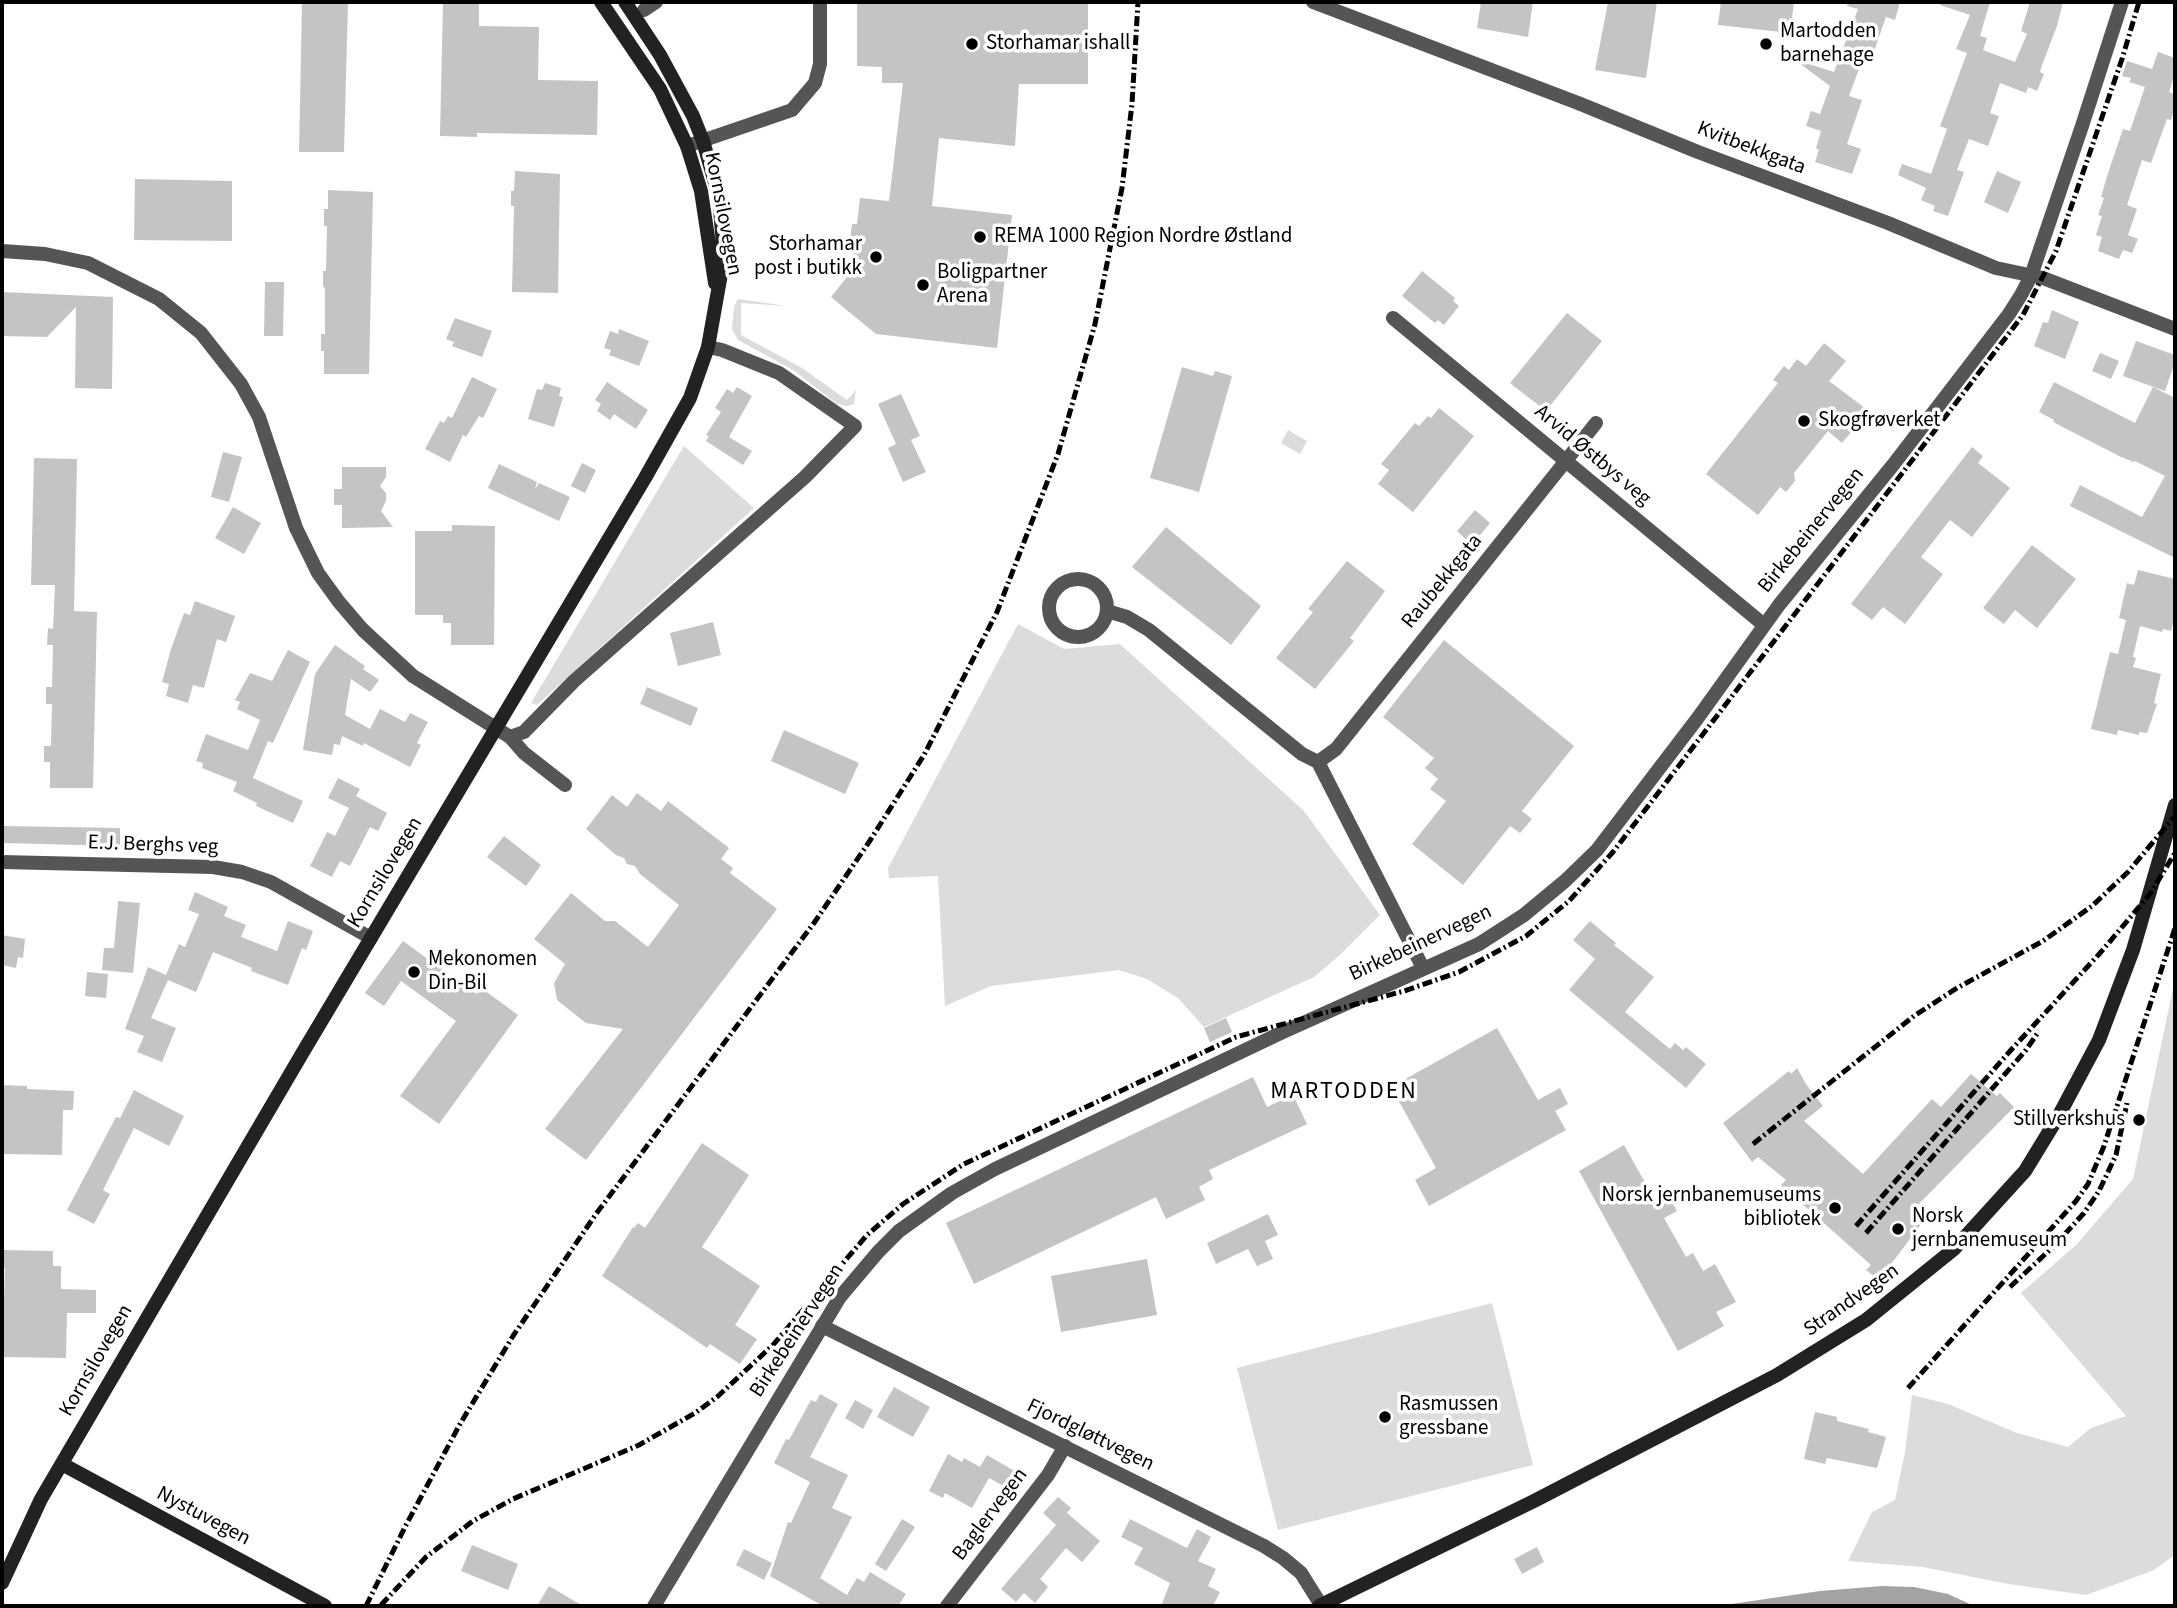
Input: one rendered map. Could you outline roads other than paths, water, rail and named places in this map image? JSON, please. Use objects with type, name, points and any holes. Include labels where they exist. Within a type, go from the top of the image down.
[{"type":"main road","name":"Kornsilovegen","points":[[601,2],[660,89],[687,146],[701,191],[716,291]]},
{"type":"main road","name":"Kornsilovegen","points":[[2,1583],[41,1499],[673,432],[690,398],[708,347],[724,257],[719,197],[703,141],[681,90],[625,2]]},
{"type":"main road","name":"Strandvegen","points":[[1320,1606],[1534,1501],[1767,1381],[1866,1320],[1954,1249],[2025,1171],[2058,1117],[2099,1040],[2133,950],[2175,805]]},
{"type":"main road","name":"Nystuvegen","points":[[62,1464],[325,1606]]},
{"type":"street","name":"Kornsilovegen","points":[[687,146],[792,110],[815,83],[820,64],[820,2]]},
{"type":"street","name":"Kvitbekkgata","points":[[1313,2],[1888,223],[1996,268],[2043,278],[2175,329]]},
{"type":"street","name":"Birkebeinervegen","points":[[654,1606],[840,1297],[878,1252],[916,1218],[952,1193],[995,1169],[1283,1032],[1479,944],[1506,928],[1565,881],[1597,850],[1697,719],[1764,625],[1893,465],[2009,314],[2031,276],[2122,2]]},
{"type":"street","points":[[2,251],[44,254],[88,263],[159,299],[201,333],[241,384],[259,417],[296,528],[318,573],[339,602],[363,630],[413,676],[510,737],[524,753],[565,785]]},
{"type":"street","name":"Arvid Østbys veg","points":[[1393,318],[1764,625]]},
{"type":"street","points":[[510,737],[524,732],[574,681],[805,477],[855,426],[779,373],[708,347]]},
{"type":"street","name":"Raubekkgata","points":[[1318,762],[1336,749],[1596,423]]},
{"type":"street","points":[[1075,579],[1095,584],[1102,592],[1107,611],[1098,629],[1090,635],[1073,638],[1057,630],[1052,623],[1049,607],[1053,592],[1059,586],[1075,579]]},
{"type":"street","points":[[1107,611],[1127,617],[1149,630],[1302,754],[1318,762],[1423,968]]},
{"type":"street","name":"E.J. Berghs veg","points":[[2,862],[213,867],[242,872],[271,882],[371,938]]},
{"type":"street","name":"Fjordgløttvegen","points":[[822,1326],[1283,1558],[1301,1573],[1320,1606]]},
{"type":"street","name":"Baglervegen","points":[[947,1606],[1048,1475],[1065,1446]]},
{"type":"railway","points":[[366,1606],[460,1424],[513,1336],[596,1214],[814,923],[871,839],[924,755],[997,612],[1058,454],[1095,324],[1122,188],[1132,104],[1138,2]]},
{"type":"railway","points":[[381,1605],[426,1557],[473,1521],[513,1499],[639,1445],[717,1397],[773,1345],[867,1235],[903,1204],[964,1164],[1236,1037],[1404,991],[1459,972],[1526,936],[1569,901],[1613,852],[2023,315],[2056,251],[2139,2]]},
{"type":"railway","points":[[1753,1144],[1914,1016],[1957,988],[2043,941],[2092,906],[2128,872],[2175,816]]},
{"type":"railway","points":[[1856,1226],[2101,952],[2150,894],[2175,853]]},
{"type":"railway","points":[[1908,1388],[2076,1201],[2088,1184],[2104,1146],[2175,928]]},
{"type":"railway","points":[[1866,1233],[2026,1050],[2039,1031]]},
{"type":"railway","points":[[2010,1287],[2055,1245],[2084,1213],[2099,1191],[2116,1155],[2127,1103]]},
{"type":"place","name":"Storhamar ishall","points":[[972,44]]},
{"type":"place","name":"Martodden barnehage","points":[[1766,44]]},
{"type":"place","name":"REMA 1000 Region Nordre Østland","points":[[980,237]]},
{"type":"place","name":"Storhamar post i butikk","points":[[876,257]]},
{"type":"place","name":"Boligpartner Arena","points":[[923,285]]},
{"type":"place","name":"Skogfrøverket","points":[[1804,421]]},
{"type":"place","name":"Mekonomen Din-Bil","points":[[414,972]]},
{"type":"place","name":"Stillverkshus","points":[[2139,1120]]},
{"type":"place","name":"Norsk jernbanemuseums bibliotek","points":[[1835,1208]]},
{"type":"place","name":"Norsk jernbanemuseum","points":[[1898,1229]]},
{"type":"place","name":"Rasmussen gressbane","points":[[1385,1417]]},
{"type":"district","name":"MARTODDEN","points":[[1344,1093]]}]
